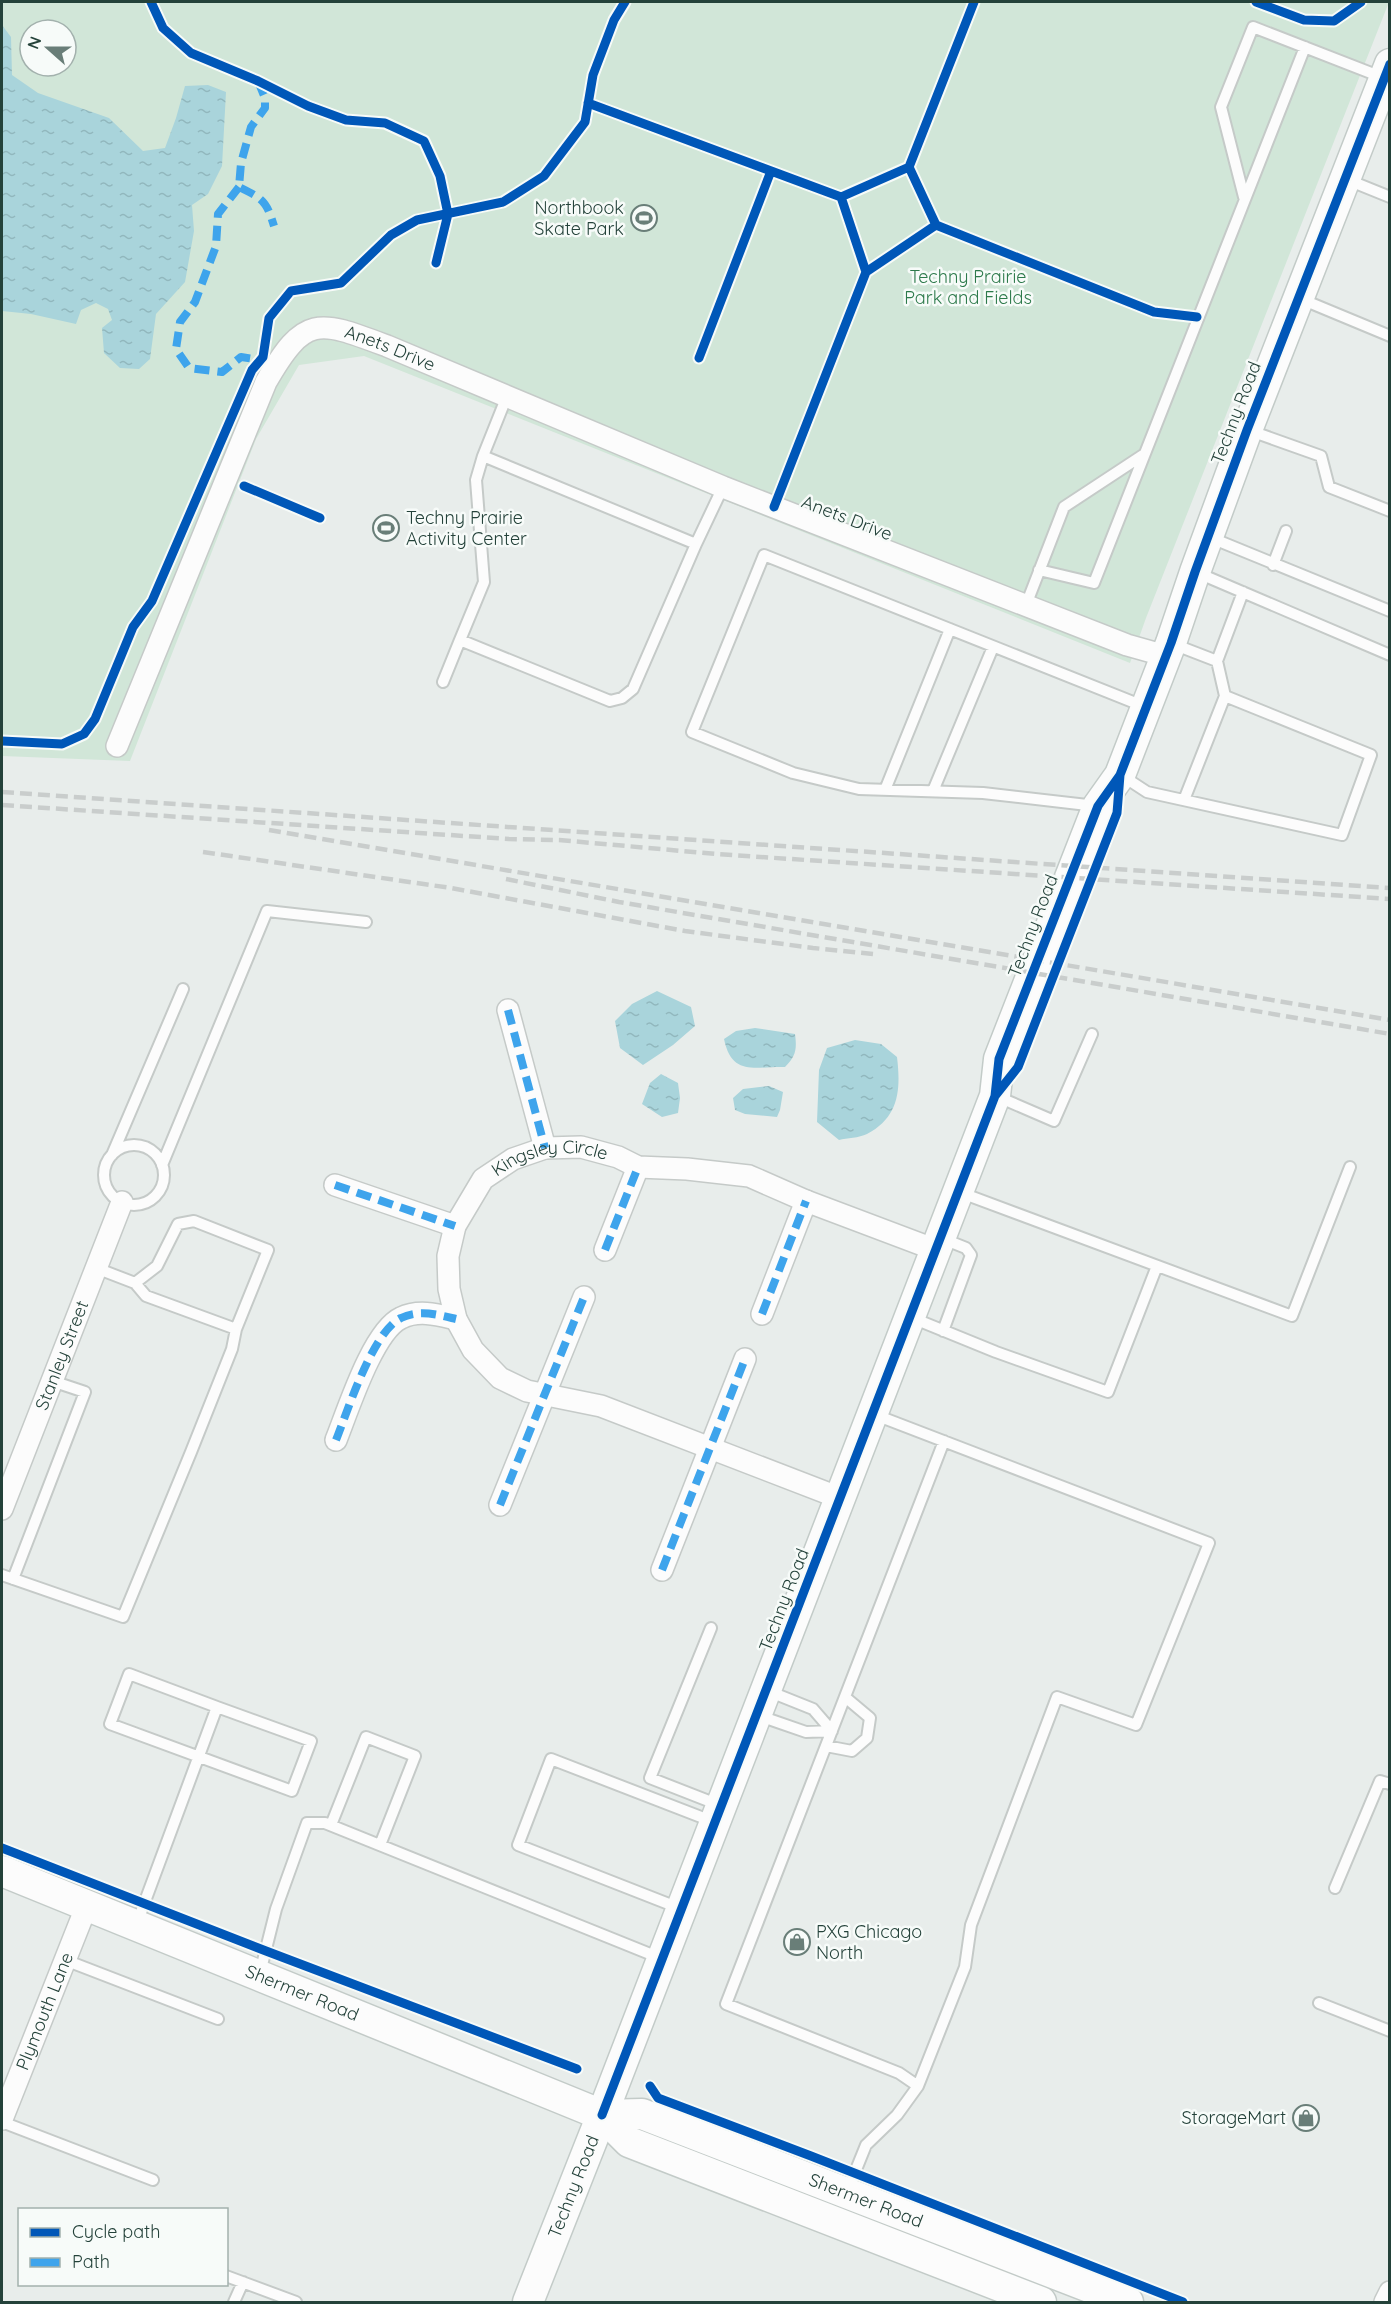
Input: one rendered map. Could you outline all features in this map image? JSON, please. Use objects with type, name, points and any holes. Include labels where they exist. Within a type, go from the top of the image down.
[{"type":"main road","name":"Techny Road","points":[[528,2302],[663,1959],[995,1096],[999,1059],[1098,806],[1120,775],[1169,650],[1247,430],[1387,71]]},
{"type":"main road","name":"Techny Road","points":[[995,1096],[1018,1067],[1117,813],[1120,775]]},
{"type":"main road","name":"Shermer Road","points":[[2,1871],[602,2115],[629,2142],[1041,2302]]},
{"type":"main road","name":"Shermer Road","points":[[602,2115],[642,2114],[1128,2302]]},
{"type":"street","name":"Anets Drive","points":[[117,746],[266,382],[282,354],[299,336],[314,328],[330,327],[345,330],[723,487],[1127,645],[1169,650]]},
{"type":"street","points":[[508,1010],[545,1148]]},
{"type":"street","name":"Kingsley Circle","points":[[840,1498],[711,1446],[601,1406],[527,1391],[500,1378],[473,1350],[456,1319],[449,1289],[448,1256],[455,1226],[483,1179],[513,1159],[545,1148],[581,1147],[618,1157],[638,1167],[687,1169],[749,1176],[806,1201],[938,1244]]},
{"type":"street","points":[[605,1250],[638,1167]]},
{"type":"street","points":[[335,1185],[455,1226]]},
{"type":"street","points":[[762,1314],[806,1201]]},
{"type":"street","name":"Stanley Street","points":[[2,1509],[122,1202]]},
{"type":"street","points":[[500,1504],[584,1297]]},
{"type":"street","points":[[336,1440],[379,1338],[401,1318],[429,1313],[456,1319]]},
{"type":"street","points":[[662,1570],[745,1359]]},
{"type":"street","name":"Plymouth Lane","points":[[2,2120],[87,1905]]},
{"type":"street","points":[[1385,2302],[1389,2292]]},
{"type":"lane","points":[[1244,198],[1221,108],[1252,27],[1305,47],[1387,71]]},
{"type":"lane","points":[[1039,570],[1094,583],[1305,47]]},
{"type":"lane","points":[[1345,178],[1389,197]]},
{"type":"lane","points":[[1298,297],[1389,336]]},
{"type":"lane","points":[[443,682],[484,582],[476,480],[507,396]]},
{"type":"lane","points":[[1247,430],[1321,456],[1329,487],[1389,511]]},
{"type":"lane","points":[[1026,605],[1064,507],[1143,454]]},
{"type":"lane","points":[[483,456],[696,544]]},
{"type":"lane","points":[[460,640],[610,701],[622,699],[633,689],[723,487]]},
{"type":"lane","points":[[1274,565],[1286,531]]},
{"type":"lane","points":[[1208,537],[1389,611]]},
{"type":"lane","points":[[1098,806],[983,793],[860,789],[793,773],[692,732],[764,555],[1146,707]]},
{"type":"lane","points":[[1195,572],[1389,654]]},
{"type":"lane","points":[[1184,800],[1225,696],[1217,661],[1243,592]]},
{"type":"lane","points":[[885,790],[950,629]]},
{"type":"lane","points":[[933,791],[993,646]]},
{"type":"lane","points":[[1169,650],[1217,661]]},
{"type":"lane","points":[[1120,775],[1147,792],[1342,835],[1371,755],[1225,696]]},
{"type":"lane","points":[[162,1165],[267,911],[366,922]]},
{"type":"lane","points":[[112,1155],[120,1148],[129,1145],[140,1145],[149,1149],[157,1156],[164,1174],[163,1184],[158,1193],[141,1204],[132,1205],[122,1202],[108,1190],[105,1181],[107,1163],[183,989]]},
{"type":"lane","points":[[995,1096],[1054,1120],[1092,1034]]},
{"type":"lane","points":[[958,1192],[1292,1316],[1350,1167]]},
{"type":"lane","points":[[2,1575],[123,1617],[232,1349],[236,1329],[268,1250],[194,1221],[178,1224],[157,1266],[135,1283]]},
{"type":"lane","points":[[938,1244],[966,1248],[971,1255],[943,1331]]},
{"type":"lane","points":[[910,1317],[996,1352],[1108,1392],[1157,1266]]},
{"type":"lane","points":[[96,1268],[135,1283],[146,1296],[236,1329]]},
{"type":"lane","points":[[13,1579],[85,1392],[52,1381]]},
{"type":"lane","points":[[846,2193],[866,2145],[897,2115],[918,2086],[965,1967],[971,1925],[1057,1697],[1136,1725],[1209,1543],[873,1414]]},
{"type":"lane","points":[[918,2086],[899,2073],[726,2004],[944,1441]]},
{"type":"lane","points":[[711,1628],[650,1778],[718,1814]]},
{"type":"lane","points":[[129,1674],[218,1707],[310,1741],[292,1791],[110,1724],[129,1674]]},
{"type":"lane","points":[[826,1746],[852,1751],[867,1737],[870,1718],[845,1697]]},
{"type":"lane","points":[[762,1702],[806,1732],[832,1731]]},
{"type":"lane","points":[[762,1702],[813,1709],[832,1731]]},
{"type":"lane","points":[[136,1926],[218,1707]]},
{"type":"lane","points":[[331,1825],[366,1737],[415,1756],[380,1845]]},
{"type":"lane","points":[[682,1909],[518,1845],[551,1759],[718,1814]]},
{"type":"lane","points":[[1335,1888],[1380,1781],[1389,1784]]},
{"type":"lane","points":[[259,1977],[276,1909],[307,1823],[314,1822],[331,1825],[663,1959]]},
{"type":"lane","points":[[64,1960],[218,2019]]},
{"type":"lane","points":[[1319,2003],[1389,2031]]},
{"type":"lane","points":[[2,2120],[153,2180]]},
{"type":"lane","points":[[228,2277],[296,2302]]},
{"type":"lane","points":[[234,2302],[243,2282]]},
{"type":"green space","name":"Techny Prairie Park and Fields","points":[[2,2],[1389,2],[1130,663],[364,356],[299,365],[256,439],[130,761],[2,756]]},
{"type":"water","points":[[2,25],[11,37],[12,75],[38,93],[109,118],[143,151],[165,148],[185,86],[208,85],[226,92],[222,166],[208,194],[192,205],[194,231],[185,282],[156,314],[150,359],[139,369],[120,368],[104,353],[102,328],[112,320],[108,309],[96,303],[81,310],[76,324],[31,314],[2,311]]},
{"type":"water","points":[[657,991],[691,1007],[695,1026],[673,1045],[643,1065],[620,1048],[615,1021],[632,1004]]},
{"type":"water","points":[[755,1028],[795,1034],[795,1052],[785,1067],[746,1067],[733,1059],[724,1039],[736,1031]]},
{"type":"water","points":[[855,1040],[881,1044],[897,1057],[898,1091],[892,1111],[878,1127],[864,1135],[839,1140],[817,1122],[819,1070],[827,1048]]},
{"type":"water","points":[[661,1074],[678,1083],[680,1098],[678,1113],[662,1117],[642,1104],[650,1083]]},
{"type":"water","points":[[769,1086],[783,1092],[777,1117],[745,1114],[735,1110],[733,1098],[743,1089]]},
{"type":"railway","points":[[2,792],[1390,888]]},
{"type":"railway","points":[[2,805],[509,839],[559,840],[716,854],[1390,899]]},
{"type":"railway","points":[[269,830],[1390,1020]]},
{"type":"railway","points":[[203,852],[451,888],[685,931],[873,954]]},
{"type":"railway","points":[[506,879],[619,902],[1390,1034]]},
{"type":"marked path","points":[[258,81],[265,98],[265,108],[251,127],[241,163],[239,187],[263,201],[274,226]]},
{"type":"marked path","points":[[239,187],[218,214],[216,246],[195,302],[180,322],[176,349],[189,368],[222,372],[241,357],[261,360]]},
{"type":"marked path","points":[[508,1010],[545,1148]]},
{"type":"marked path","points":[[605,1250],[638,1167]]},
{"type":"marked path","points":[[335,1185],[455,1226]]},
{"type":"marked path","points":[[762,1314],[806,1201]]},
{"type":"marked path","points":[[500,1505],[584,1297]]},
{"type":"marked path","points":[[336,1440],[371,1354],[391,1326],[401,1318],[415,1314],[456,1319]]},
{"type":"marked path","points":[[662,1570],[745,1359]]},
{"type":"cycle path","points":[[151,2],[163,28],[191,53],[258,81],[308,106],[346,120],[385,123],[424,141],[440,176],[448,214],[436,263]]},
{"type":"cycle path","points":[[2,741],[62,744],[84,734],[95,719],[133,627],[152,601],[252,370],[263,357],[269,318],[291,291],[341,283],[391,235],[417,220],[503,202],[544,176],[585,122],[593,75],[614,20],[625,2]]},
{"type":"cycle path","points":[[909,167],[974,2]]},
{"type":"cycle path","points":[[1256,2],[1304,20],[1334,21],[1361,2]]},
{"type":"cycle path","points":[[602,2115],[995,1096],[999,1059],[1098,806],[1120,775],[1171,643],[1247,430],[1390,64]]},
{"type":"cycle path","points":[[588,103],[841,197]]},
{"type":"cycle path","points":[[774,507],[866,272],[936,225],[909,167],[841,197],[866,272]]},
{"type":"cycle path","points":[[699,358],[771,171]]},
{"type":"cycle path","points":[[936,225],[1154,312],[1197,317]]},
{"type":"cycle path","points":[[244,486],[320,518]]},
{"type":"cycle path","points":[[995,1096],[1018,1067],[1117,813],[1120,775]]},
{"type":"cycle path","points":[[2,1848],[577,2069]]},
{"type":"cycle path","points":[[650,2086],[658,2098],[1183,2302]]},
{"type":"place","name":"Northbook Skate Park","points":[[644,218]]},
{"type":"place","name":"Techny Prairie Activity Center","points":[[386,528]]},
{"type":"place","name":"PXG Chicago North","points":[[797,1942]]},
{"type":"place","name":"StorageMart","points":[[1306,2118]]}]
